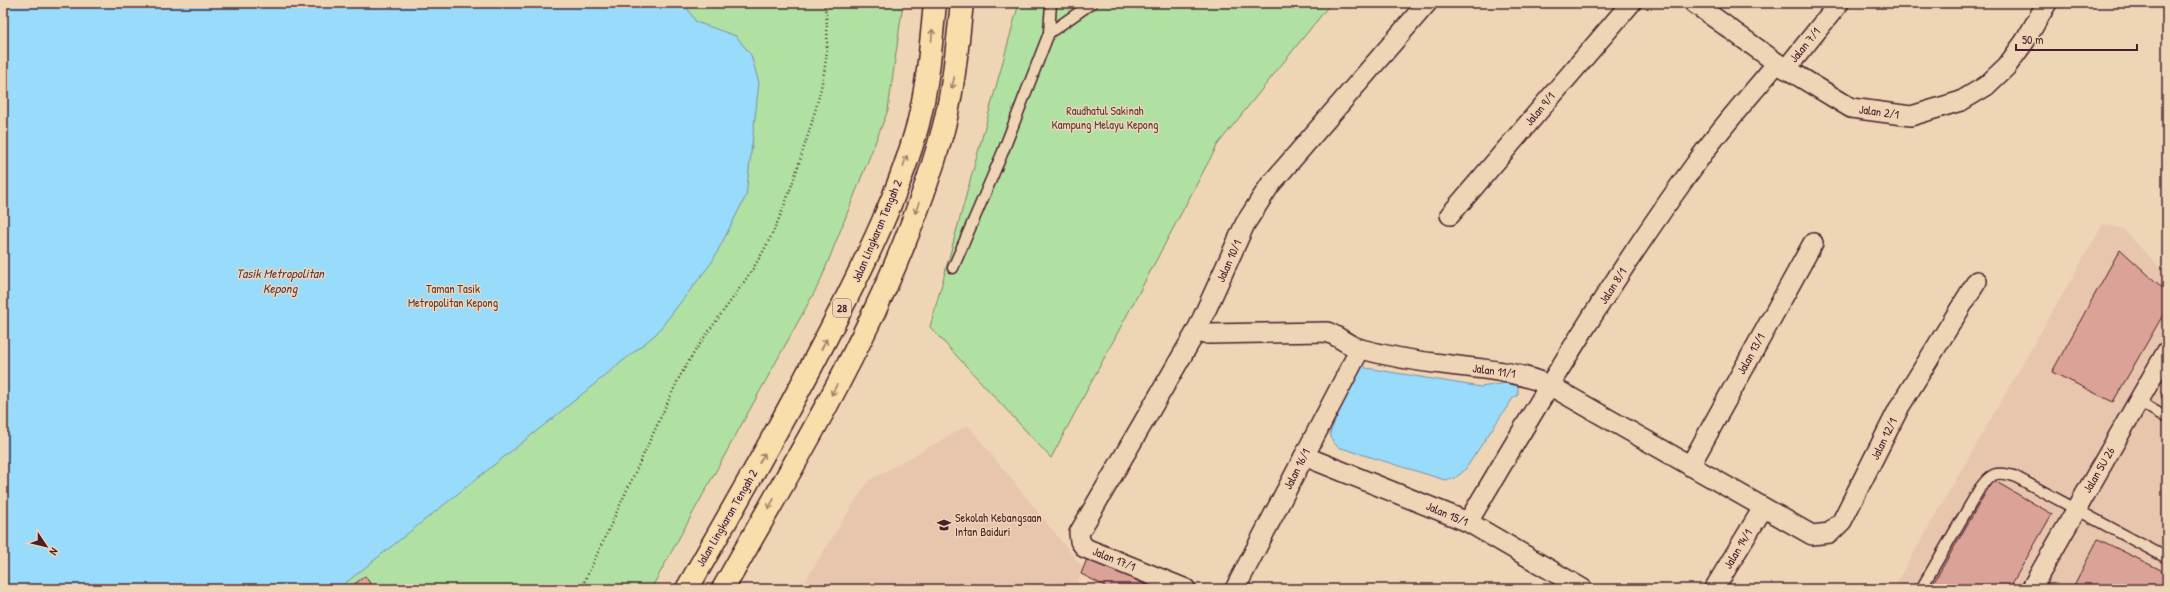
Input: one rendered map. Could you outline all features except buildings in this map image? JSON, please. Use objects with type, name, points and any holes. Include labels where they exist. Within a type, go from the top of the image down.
[{"type":"highway","name":"Jalan Lingkaran Tengah 2","points":[[687,589],[799,392],[865,262],[901,175],[918,125],[929,70],[935,3]]},
{"type":"highway","name":"28","points":[[723,589],[823,412],[892,275],[927,180],[943,129],[955,75],[962,3]]},
{"type":"street","name":"Jalan 10/1","points":[[1085,548],[1080,541],[1079,533],[1197,330],[1245,224],[1270,185],[1427,3]]},
{"type":"street","name":"Jalan 9/1","points":[[1450,215],[1630,3]]},
{"type":"street","name":"Jalan 2/1","points":[[1694,3],[1781,66],[1851,108],[1911,116],[1960,101],[1986,86],[2007,66],[2047,3]]},
{"type":"street","name":"Jalan 7/1","points":[[1781,66],[1839,3]]},
{"type":"street","name":"Jalan 8/1","points":[[1468,522],[1549,385],[1657,219],[1697,161],[1781,66]]},
{"type":"street","name":"Jalan 13/1","points":[[1690,466],[1812,243]]},
{"type":"street","name":"Jalan 12/1","points":[[1763,508],[1812,535],[1830,533],[1842,521],[1900,406],[1977,281]]},
{"type":"street","name":"Jalan 11/1","points":[[1197,330],[1208,334],[1327,332],[1336,335],[1343,342],[1360,349],[1440,364],[1528,376],[1549,385],[1763,508]]},
{"type":"street","name":"Jalan 16/1","points":[[1235,589],[1360,349]]},
{"type":"street","name":"Jalan SU 26","points":[[2031,589],[2167,351]]},
{"type":"street","name":"Jalan 15/1","points":[[1304,456],[1468,522],[1583,589]]},
{"type":"street","name":"Jalan 14/1","points":[[1714,589],[1763,508]]},
{"type":"street","name":"Jalan 17/1","points":[[1085,548],[1186,589]]},
{"type":"lane","points":[[953,268],[1002,154],[1050,33],[1051,3]]},
{"type":"lane","points":[[1050,33],[1092,3]]},
{"type":"lane","points":[[2138,402],[2167,418]]},
{"type":"lane","points":[[1921,589],[1988,478],[2000,472],[2014,476],[2167,558]]},
{"type":"path","points":[[581,589],[689,359],[757,262],[787,201],[820,99],[826,45],[826,14],[824,3]]},
{"type":"shaded area","points":[[2103,224],[2123,229],[2167,275],[2167,589],[1893,589]]},
{"type":"shaded area","name":"Sekolah Kebangsaan Intan Baiduri","points":[[968,425],[1083,568],[1075,589],[800,589],[868,481]]},
{"type":"green space","name":"Tasik Metropolitan Kepong","points":[[3,3],[903,3],[888,110],[820,282],[651,589],[3,589]]},
{"type":"green space","name":"Raudhatul Sakinah Kampung Melayu Kepong","points":[[1019,3],[1331,3],[1218,144],[1051,458],[930,327]]},
{"type":"water","name":"Tasik Metropolitan Kepong","points":[[3,3],[684,3],[696,22],[736,36],[751,55],[759,83],[746,196],[712,262],[656,334],[338,589],[3,589]]},
{"type":"water","points":[[1361,365],[1366,368],[1481,387],[1518,381],[1518,395],[1513,398],[1464,471],[1455,478],[1445,480],[1338,447],[1333,442],[1330,433],[1353,376]]},
{"type":"place","name":"Sekolah Kebangsaan Intan Baiduri","points":[[944,525]]},
{"type":"park label","name":"Taman Tasik Metropolitan Kepong","points":[[453,296]]}]
